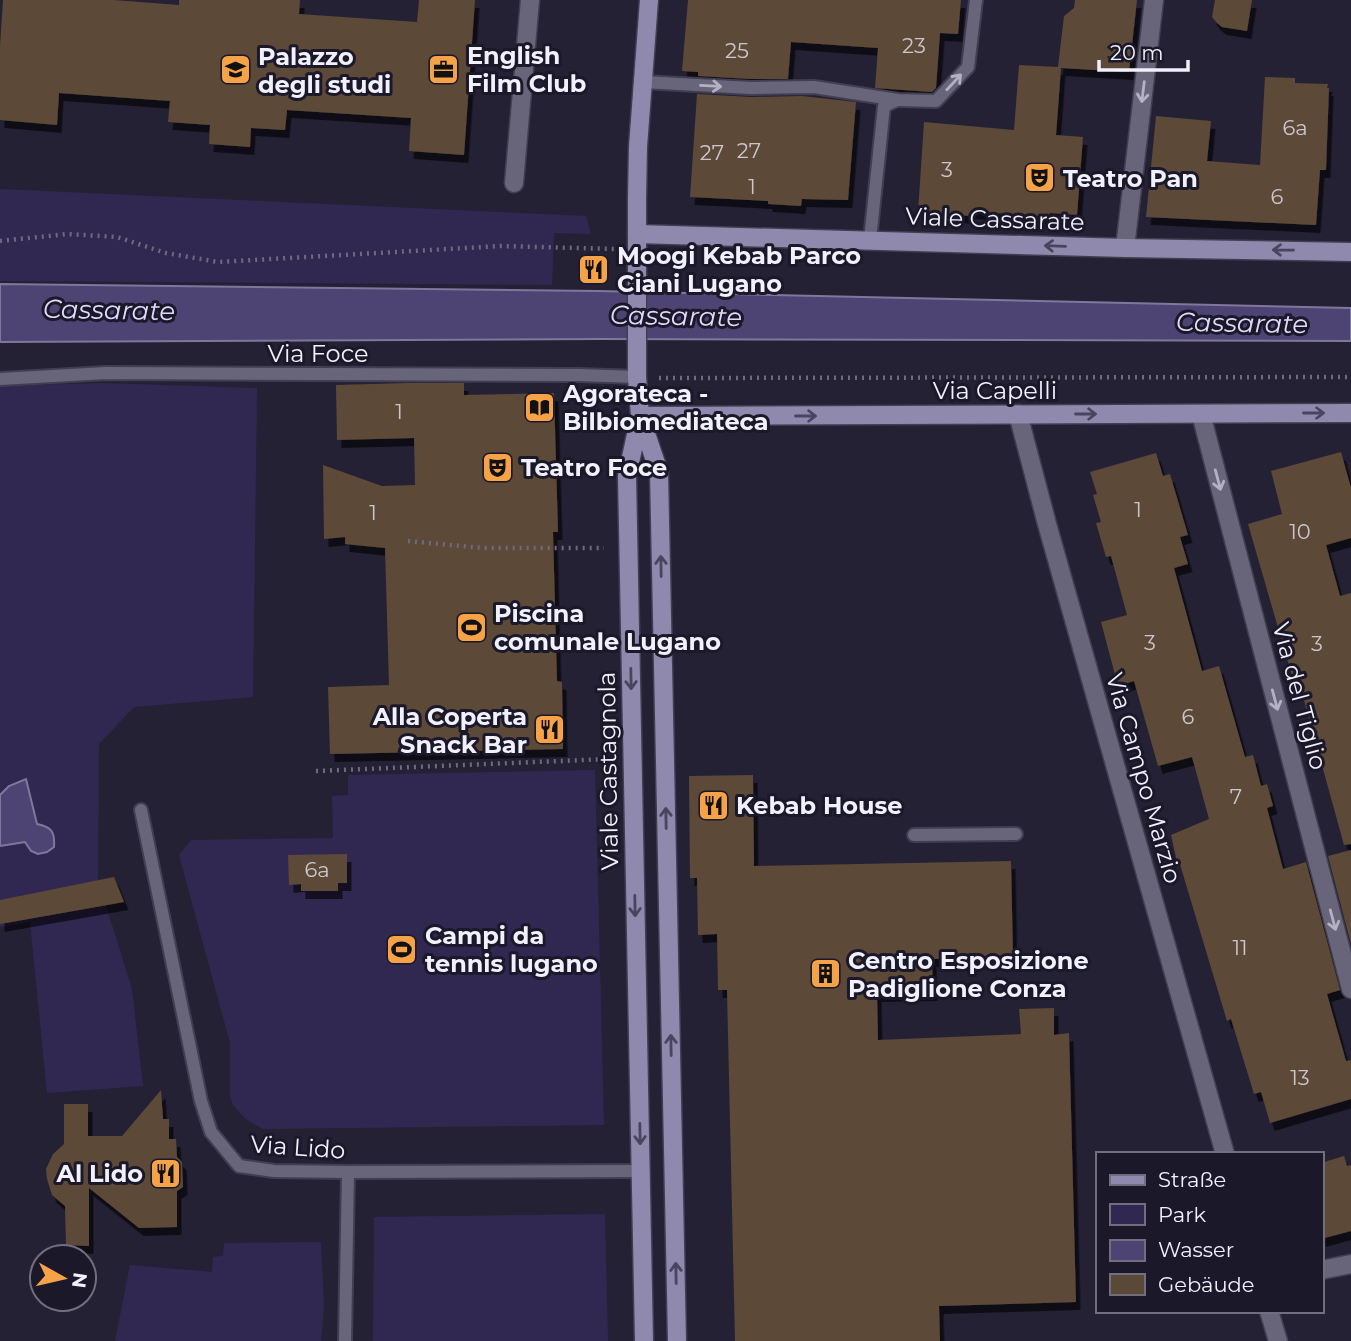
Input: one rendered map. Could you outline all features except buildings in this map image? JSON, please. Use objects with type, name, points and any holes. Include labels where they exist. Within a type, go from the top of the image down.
[{"type":"main road","points":[[649,0],[638,148],[637,377],[640,416],[659,472],[677,1341]]},
{"type":"main road","name":"Viale Cassarate","points":[[637,241],[870,240],[1351,252]]},
{"type":"main road","name":"Via Capelli","points":[[640,416],[1351,413]]},
{"type":"main road","name":"Viale Castagnola","points":[[640,416],[627,476],[644,1341]]},
{"type":"street","points":[[514,183],[530,0]]},
{"type":"street","points":[[1125,248],[1154,0]]},
{"type":"street","name":"Via Campo Marzio","points":[[1018,414],[1223,1152]]},
{"type":"street","name":"Via del Tiglio","points":[[1201,414],[1351,989]]},
{"type":"street","points":[[1323,1270],[1351,1264]]},
{"type":"street","points":[[1270,1313],[1278,1341]]},
{"type":"lane","points":[[643,82],[751,88],[814,87],[898,100],[936,101],[968,68],[976,0]]},
{"type":"lane","points":[[870,240],[884,106],[898,100]]},
{"type":"lane","name":"Via Foce","points":[[0,379],[106,373],[637,377]]},
{"type":"lane","name":"Via Lido","points":[[141,810],[201,1101],[211,1132],[239,1166],[274,1171],[348,1172],[641,1171]]},
{"type":"lane","points":[[914,835],[1016,834]]},
{"type":"lane","points":[[345,1341],[348,1172]]},
{"type":"path","points":[[0,241],[67,234],[117,237],[166,253],[218,262],[637,241]]},
{"type":"path","points":[[637,377],[1351,377]]},
{"type":"path","points":[[408,541],[482,548],[604,548]]},
{"type":"path","points":[[316,771],[632,758]]},
{"type":"green space","points":[[0,189],[586,216],[591,234],[554,233],[552,285],[0,281]]},
{"type":"green space","points":[[102,383],[257,388],[253,697],[134,707],[99,744],[98,880],[132,989],[143,1086],[47,1093],[30,922],[0,927],[0,846],[25,842],[31,851],[45,826],[37,824],[9,786],[0,795],[0,386]]},
{"type":"green space","name":"Campi da tennis lugano","points":[[595,770],[604,1125],[263,1129],[240,1113],[230,1096],[230,1043],[179,855],[191,840],[333,838],[332,796],[348,795],[348,775]]},
{"type":"green space","points":[[605,1214],[608,1341],[373,1341],[374,1217]]},
{"type":"green space","points":[[321,1242],[324,1307],[321,1341],[115,1341],[130,1265],[212,1272],[213,1257],[223,1256],[224,1243]]},
{"type":"water","name":"Cassarate","points":[[0,284],[598,291],[1351,308],[1351,341],[599,339],[0,342]]},
{"type":"water","points":[[26,779],[37,824],[46,827],[53,834],[54,847],[47,852],[38,854],[31,851],[25,842],[0,846],[0,795],[9,786]]},
{"type":"place","name":"English Film Club","points":[[444,69]]},
{"type":"place","name":"Palazzo degli studi","points":[[235,70]]},
{"type":"place","name":"Teatro Pan","points":[[1040,178]]},
{"type":"place","name":"Moogi Kebab Parco Ciani Lugano","points":[[594,269]]},
{"type":"place","name":"Agorateca - Bilbiomediateca","points":[[540,407]]},
{"type":"place","name":"Teatro Foce","points":[[498,467]]},
{"type":"place","name":"Piscina comunale Lugano","points":[[471,627]]},
{"type":"place","name":"Alla Coperta Snack Bar","points":[[550,730]]},
{"type":"place","name":"Kebab House","points":[[713,805]]},
{"type":"place","name":"Campi da tennis lugano","points":[[402,949]]},
{"type":"place","name":"Centro Esposizione Padiglione Conza","points":[[825,974]]},
{"type":"place","name":"Al Lido","points":[[166,1173]]}]
